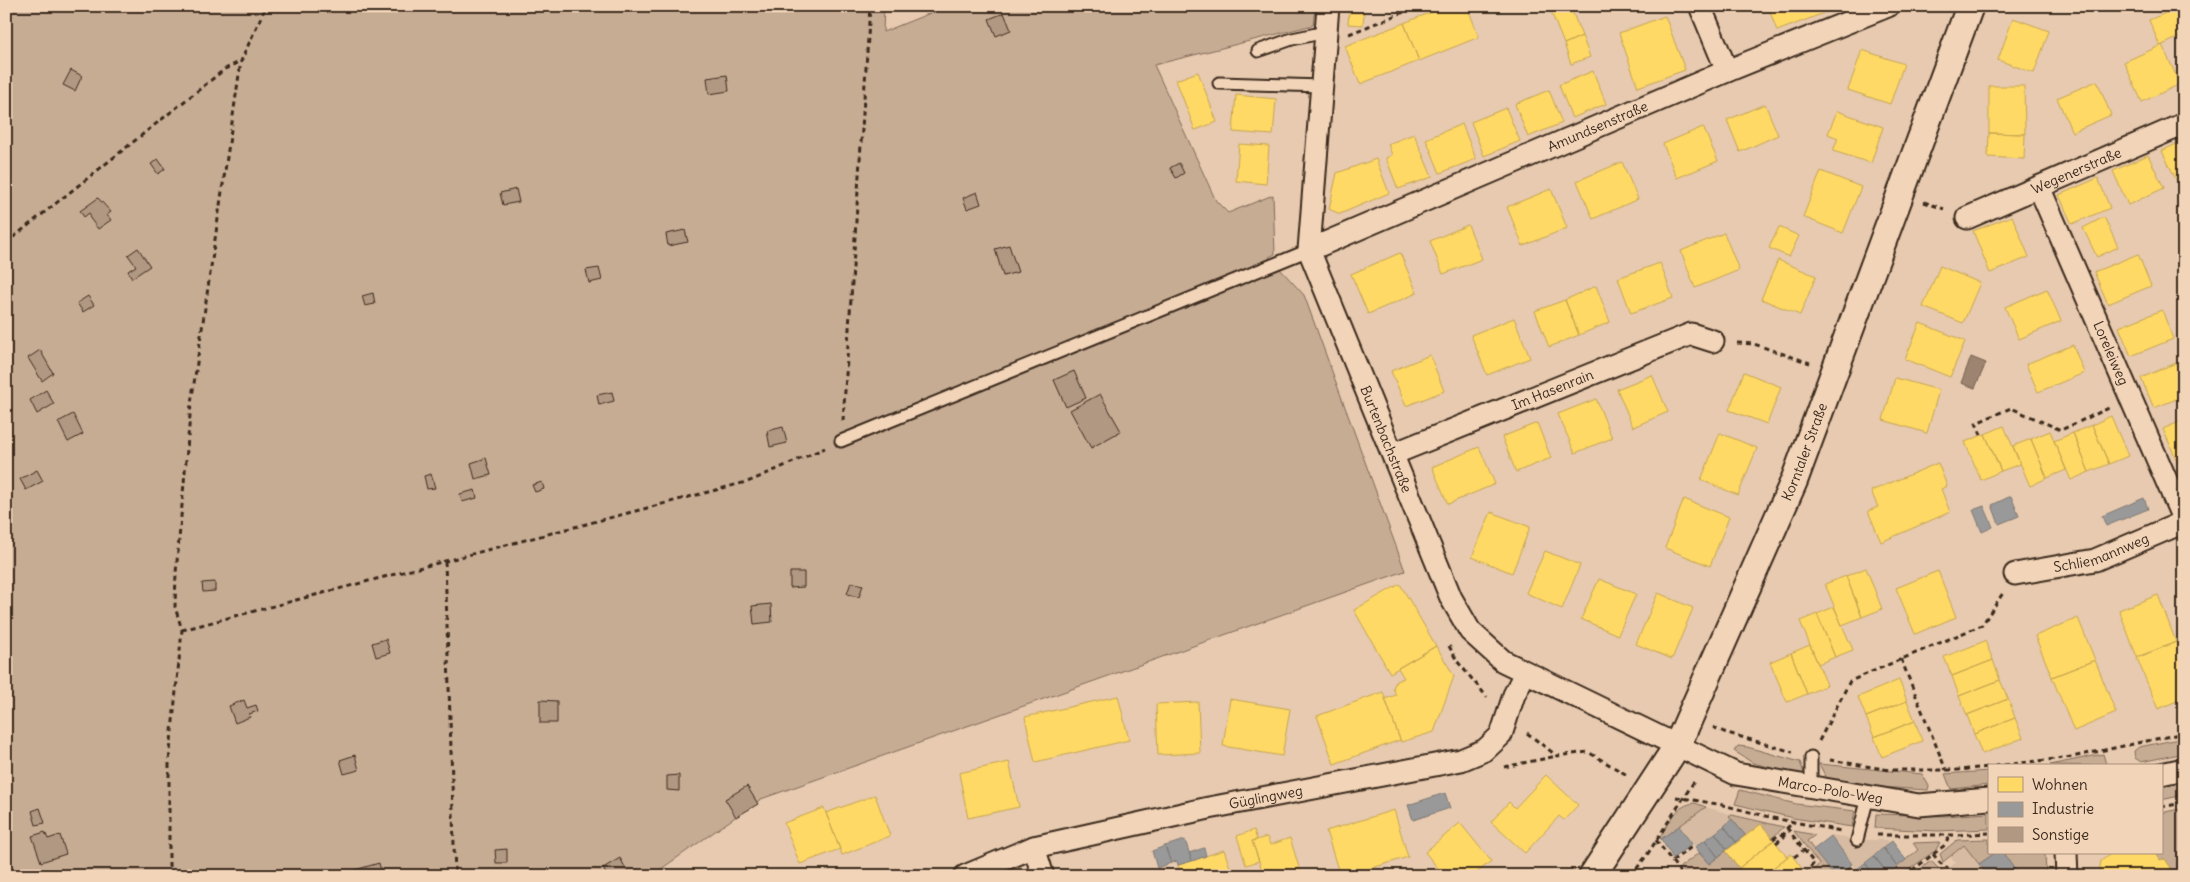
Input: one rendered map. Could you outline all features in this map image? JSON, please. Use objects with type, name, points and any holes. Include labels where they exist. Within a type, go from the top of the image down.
[{"type":"street","name":"Burtenbachstraße","points":[[1328,6],[1309,250],[1451,598],[1470,631],[1503,661],[1676,746]]},
{"type":"street","points":[[1700,6],[1728,71]]},
{"type":"street","name":"Amundsenstraße","points":[[1309,250],[1728,71],[1888,6]]},
{"type":"street","name":"Korntaler Straße","points":[[1592,876],[1676,746],[1794,482],[1970,6]]},
{"type":"street","name":"Wegenerstraße","points":[[1967,218],[2184,124]]},
{"type":"street","name":"Loreleiweg","points":[[2039,187],[2184,521]]},
{"type":"street","name":"Im Hasenrain","points":[[1393,454],[1691,334],[1713,341]]},
{"type":"street","name":"Schliemannweg","points":[[2015,574],[2095,560],[2184,521]]},
{"type":"street","name":"Güglingweg","points":[[965,876],[1034,847],[1209,808],[1462,760],[1485,750],[1501,735],[1514,696],[1525,673]]},
{"type":"street","name":"Marco-Polo-Weg","points":[[1676,746],[1736,774],[1811,788],[1919,805],[1988,799]]},
{"type":"street","points":[[2162,774],[2184,769]]},
{"type":"street","points":[[1034,847],[1043,876]]},
{"type":"street","points":[[2066,854],[2067,876]]},
{"type":"lane","points":[[1258,51],[1292,39],[1326,32]]},
{"type":"lane","points":[[1219,83],[1322,86]]},
{"type":"lane","points":[[842,442],[1309,250]]},
{"type":"lane","points":[[1811,788],[1812,757]]},
{"type":"lane","points":[[1858,837],[1868,797]]},
{"type":"path","points":[[169,876],[169,762],[182,630],[175,607],[176,574],[191,404],[241,61],[266,6]]},
{"type":"path","points":[[182,630],[750,481],[842,442],[870,6]]},
{"type":"path","points":[[1326,32],[1345,35],[1419,6]]},
{"type":"path","points":[[6,242],[225,69],[241,61]]},
{"type":"path","points":[[1900,194],[1967,218]]},
{"type":"path","points":[[1713,341],[1754,344],[1834,372]]},
{"type":"path","points":[[1981,435],[1976,423],[2011,408],[2061,430],[2130,398]]},
{"type":"path","points":[[445,561],[455,876]]},
{"type":"path","points":[[1812,757],[1850,681],[1982,625],[2015,574]]},
{"type":"path","points":[[1901,659],[1946,770]]},
{"type":"path","points":[[1690,716],[1724,732],[1812,757],[1890,770],[1946,770],[1988,766]]},
{"type":"path","points":[[2012,764],[2072,757],[2184,733]]},
{"type":"path","points":[[1500,767],[1557,756]]},
{"type":"path","points":[[1631,876],[1708,760]]},
{"type":"path","points":[[1650,788],[1681,799],[1723,805],[1858,837],[1988,833]]},
{"type":"path","points":[[2162,808],[2184,803]]},
{"type":"path","points":[[1776,843],[1784,837],[1788,828],[1795,822]]},
{"type":"path","points":[[1788,828],[1814,863],[1806,873]]},
{"type":"path","points":[[1773,839],[1779,834],[1784,834]]},
{"type":"path","points":[[1905,876],[1945,846],[1950,835]]},
{"type":"path","points":[[1656,840],[1683,876]]},
{"type":"path","points":[[1672,862],[1694,846]]},
{"type":"path","points":[[1794,857],[1804,850]]},
{"type":"path","points":[[1933,854],[1940,863],[1948,868]]},
{"type":"path","points":[[1841,876],[1853,866]]},
{"type":"shaded area","points":[[6,6],[884,6],[883,32],[948,6],[1315,6],[1313,25],[1154,65],[1216,201],[1228,213],[1273,195],[1275,254],[1269,257],[1304,295],[1405,571],[761,799],[651,876],[6,876]]},
{"type":"shaded area","points":[[1971,357],[1986,363],[1975,388],[1961,383]]},
{"type":"shaded area","points":[[2184,738],[2184,753],[2141,762],[2135,758],[2134,751],[2139,747]]},
{"type":"shaded area","points":[[1738,746],[1800,762],[1805,776],[1753,763],[1734,751]]},
{"type":"shaded area","points":[[2103,754],[2106,764],[2055,764]]},
{"type":"shaded area","points":[[1819,764],[1922,774],[1929,786],[1928,790],[1846,785],[1827,779]]},
{"type":"shaded area","points":[[1988,771],[1988,785],[1951,789],[1945,774]]},
{"type":"shaded area","points":[[2184,780],[2184,795],[2162,800],[2162,785]]},
{"type":"shaded area","points":[[1740,790],[1796,804],[1855,811],[1852,827],[1793,818],[1735,804]]},
{"type":"shaded area","points":[[1695,803],[1706,807],[1661,839],[1660,837],[1667,825],[1678,810],[1688,804]]},
{"type":"shaded area","points":[[1706,807],[1732,815],[1729,817],[1732,819],[1695,847],[1679,826]]},
{"type":"shaded area","points":[[2184,808],[2184,838],[2182,840],[2184,843],[2184,876],[2178,876],[2170,871],[2171,868],[2165,859],[2159,860],[2156,854],[2162,854],[2162,813]]},
{"type":"shaded area","points":[[1988,813],[1988,829],[1938,831],[1875,828],[1876,814],[1945,816]]},
{"type":"shaded area","points":[[1732,815],[1784,827],[1772,838],[1761,824],[1746,836],[1729,817]]},
{"type":"shaded area","points":[[1794,831],[1815,835],[1807,841],[1832,873],[1827,876],[1808,876],[1819,864]]},
{"type":"shaded area","points":[[1832,835],[1857,840],[1887,840],[1890,843],[1856,870]]},
{"type":"shaded area","points":[[1988,839],[1988,854],[1994,854],[1979,864],[1964,845],[1943,862],[1940,854],[1957,840]]},
{"type":"shaded area","points":[[1940,842],[1936,850],[1900,876],[1885,876],[1918,850],[1913,843]]},
{"type":"shaded area","points":[[1964,844],[1988,876],[1956,876],[1948,868],[1956,863],[1950,857]]},
{"type":"shaded area","points":[[1726,851],[1745,876],[1687,876],[1680,867],[1699,853],[1709,864]]},
{"type":"shaded area","points":[[2004,854],[2045,854],[2046,876],[2019,876]]},
{"type":"shaded area","points":[[1931,861],[1942,872],[1951,876],[1911,876]]},
{"type":"building: Wohnen","points":[[1447,6],[1467,6],[1479,37],[1419,61],[1404,23]]},
{"type":"building: Wohnen","points":[[1557,6],[1570,6],[1582,36],[1564,44],[1550,9]]},
{"type":"building: Wohnen","points":[[1768,6],[1821,6],[1824,13],[1777,31]]},
{"type":"building: Wohnen","points":[[2178,8],[2184,21],[2184,35],[2160,46],[2149,20]]},
{"type":"building: Wohnen","points":[[1349,12],[1364,13],[1363,25],[1348,24]]},
{"type":"building: Wohnen","points":[[1665,16],[1685,70],[1638,87],[1619,33]]},
{"type":"building: Wohnen","points":[[2013,18],[2049,31],[2034,73],[1998,60]]},
{"type":"building: Wohnen","points":[[1404,23],[1419,61],[1360,84],[1345,46]]},
{"type":"building: Wohnen","points":[[1582,36],[1590,57],[1571,64],[1564,44]]},
{"type":"building: Wohnen","points":[[2162,45],[2180,84],[2142,102],[2124,62]]},
{"type":"building: Wohnen","points":[[1862,50],[1904,64],[1890,104],[1848,90]]},
{"type":"building: Wohnen","points":[[1593,71],[1606,104],[1572,118],[1559,85]]},
{"type":"building: Wohnen","points":[[1198,72],[1217,122],[1195,130],[1176,80]]},
{"type":"building: Wohnen","points":[[2097,81],[2111,115],[2072,132],[2057,98]]},
{"type":"building: Wohnen","points":[[1989,86],[2024,86],[2025,134],[1989,133]]},
{"type":"building: Wohnen","points":[[1549,90],[1562,123],[1528,137],[1515,104]]},
{"type":"building: Wohnen","points":[[1236,95],[1276,99],[1273,135],[1233,132]]},
{"type":"building: Wohnen","points":[[1765,104],[1778,135],[1740,152],[1727,120]]},
{"type":"building: Wohnen","points":[[1506,108],[1520,141],[1484,156],[1471,122]]},
{"type":"building: Wohnen","points":[[1837,111],[1883,127],[1871,163],[1833,151],[1838,138],[1828,134]]},
{"type":"building: Wohnen","points":[[1462,124],[1476,159],[1440,173],[1426,139]]},
{"type":"building: Wohnen","points":[[1703,127],[1718,161],[1677,178],[1663,144]]},
{"type":"building: Wohnen","points":[[1989,133],[2025,134],[2024,159],[1988,157]]},
{"type":"building: Wohnen","points":[[1414,134],[1432,177],[1398,189],[1386,158],[1392,155],[1388,144]]},
{"type":"building: Wohnen","points":[[2184,140],[2184,178],[2177,181],[2162,151]]},
{"type":"building: Wohnen","points":[[1239,144],[1269,146],[1266,184],[1236,181]]},
{"type":"building: Wohnen","points":[[2148,155],[2164,188],[2128,205],[2113,171]]},
{"type":"building: Wohnen","points":[[1376,159],[1389,193],[1340,214],[1329,209],[1337,173]]},
{"type":"building: Wohnen","points":[[1622,162],[1638,199],[1593,219],[1577,181]]},
{"type":"building: Wohnen","points":[[1821,171],[1861,187],[1843,233],[1803,217]]},
{"type":"building: Wohnen","points":[[2098,178],[2110,208],[2072,224],[2059,195]]},
{"type":"building: Wohnen","points":[[1551,189],[1567,228],[1523,246],[1507,207]]},
{"type":"building: Wohnen","points":[[2012,216],[2029,257],[1990,273],[1973,231]]},
{"type":"building: Wohnen","points":[[2104,217],[2118,247],[2097,257],[2083,228]]},
{"type":"building: Wohnen","points":[[1468,225],[1482,259],[1443,274],[1430,241]]},
{"type":"building: Wohnen","points":[[1779,227],[1799,236],[1789,257],[1769,248]]},
{"type":"building: Wohnen","points":[[1724,233],[1739,270],[1695,288],[1681,251]]},
{"type":"building: Wohnen","points":[[1400,253],[1417,293],[1368,314],[1351,274]]},
{"type":"building: Wohnen","points":[[2138,254],[2151,286],[2108,304],[2094,272]]},
{"type":"building: Wohnen","points":[[1778,260],[1816,276],[1800,315],[1761,299]]},
{"type":"building: Wohnen","points":[[1660,263],[1673,298],[1631,313],[1618,278]]},
{"type":"building: Wohnen","points":[[1940,266],[1980,283],[1963,323],[1923,307]]},
{"type":"building: Wohnen","points":[[1596,286],[1610,322],[1579,335],[1565,300]]},
{"type":"building: Wohnen","points":[[2047,289],[2061,321],[2019,339],[2005,307]]},
{"type":"building: Wohnen","points":[[1565,300],[1579,335],[1549,347],[1535,311]]},
{"type":"building: Wohnen","points":[[2162,310],[2173,339],[2131,356],[2119,327]]},
{"type":"building: Wohnen","points":[[1514,318],[1530,358],[1487,375],[1471,335]]},
{"type":"building: Wohnen","points":[[1920,323],[1965,341],[1950,377],[1905,359]]},
{"type":"building: Wohnen","points":[[2073,345],[2084,373],[2038,392],[2026,364]]},
{"type":"building: Wohnen","points":[[1430,355],[1444,391],[1406,406],[1391,371]]},
{"type":"building: Wohnen","points":[[2176,363],[2184,381],[2184,396],[2154,408],[2141,378]]},
{"type":"building: Wohnen","points":[[1744,372],[1781,387],[1767,424],[1729,410]]},
{"type":"building: Wohnen","points":[[1652,375],[1668,412],[1633,427],[1617,389]]},
{"type":"building: Wohnen","points":[[1895,378],[1939,390],[1927,433],[1883,420]]},
{"type":"building: Wohnen","points":[[1596,399],[1612,438],[1575,453],[1558,414]]},
{"type":"building: Wohnen","points":[[2111,416],[2128,456],[2109,464],[2092,425]]},
{"type":"building: Wohnen","points":[[2184,420],[2184,471],[2182,472],[2163,429]]},
{"type":"building: Wohnen","points":[[1537,423],[1551,458],[1516,472],[1502,437]]},
{"type":"building: Wohnen","points":[[2092,425],[2109,464],[2089,472],[2073,433]]},
{"type":"building: Wohnen","points":[[2004,426],[2020,464],[2001,471],[1985,434]]},
{"type":"building: Wohnen","points":[[2050,431],[2066,470],[2047,478],[2031,439]]},
{"type":"building: Wohnen","points":[[1720,433],[1757,448],[1738,495],[1701,480]]},
{"type":"building: Wohnen","points":[[2073,433],[2089,472],[2071,480],[2054,441]]},
{"type":"building: Wohnen","points":[[1985,434],[2001,471],[1981,480],[1965,442]]},
{"type":"building: Wohnen","points":[[2031,439],[2047,478],[2030,486],[2013,446]]},
{"type":"building: Wohnen","points":[[1479,447],[1495,484],[1448,504],[1432,467]]},
{"type":"building: Wohnen","points":[[1938,463],[1947,486],[1941,489],[1950,512],[1881,542],[1868,511],[1878,507],[1871,491]]},
{"type":"building: Wohnen","points":[[1684,499],[1729,517],[1710,566],[1665,548]]},
{"type":"building: Wohnen","points":[[1491,512],[1530,527],[1512,573],[1472,557]]},
{"type":"building: Wohnen","points":[[1545,551],[1580,565],[1562,609],[1526,593]]},
{"type":"building: Wohnen","points":[[1866,568],[1882,609],[1862,617],[1846,576]]},
{"type":"building: Wohnen","points":[[1938,571],[1956,617],[1915,634],[1896,588]]},
{"type":"building: Wohnen","points":[[1846,576],[1862,617],[1842,625],[1825,584]]},
{"type":"building: Wohnen","points":[[1599,579],[1636,594],[1618,635],[1581,619]]},
{"type":"building: Wohnen","points":[[1400,584],[1436,646],[1390,673],[1354,610]]},
{"type":"building: Wohnen","points":[[1658,593],[1693,608],[1672,659],[1636,644]]},
{"type":"building: Wohnen","points":[[2158,595],[2176,642],[2137,657],[2119,610]]},
{"type":"building: Wohnen","points":[[1834,607],[1853,650],[1835,657],[1817,614]]},
{"type":"building: Wohnen","points":[[1817,614],[1835,657],[1818,664],[1800,621]]},
{"type":"building: Wohnen","points":[[2078,618],[2095,660],[2052,677],[2035,636]]},
{"type":"building: Wohnen","points":[[1985,641],[1993,660],[1952,676],[1944,657]]},
{"type":"building: Wohnen","points":[[2176,642],[2184,659],[2184,698],[2158,709],[2137,658]]},
{"type":"building: Wohnen","points":[[1810,645],[1827,685],[1807,694],[1791,653]]},
{"type":"building: Wohnen","points":[[1436,646],[1454,676],[1434,732],[1401,742],[1385,699],[1396,695],[1393,688],[1396,681],[1404,678],[1398,668]]},
{"type":"building: Wohnen","points":[[1791,653],[1807,694],[1787,702],[1770,662]]},
{"type":"building: Wohnen","points":[[1993,660],[2000,680],[1959,696],[1952,676]]},
{"type":"building: Wohnen","points":[[2095,660],[2116,713],[2074,731],[2052,677]]},
{"type":"building: Wohnen","points":[[1899,680],[1907,701],[1866,717],[1858,697]]},
{"type":"building: Wohnen","points":[[2000,680],[2008,699],[1967,715],[1959,696]]},
{"type":"building: Wohnen","points":[[1383,692],[1400,740],[1334,764],[1317,716]]},
{"type":"building: Wohnen","points":[[1118,696],[1129,740],[1035,762],[1025,717]]},
{"type":"building: Wohnen","points":[[1230,699],[1290,709],[1282,756],[1223,746]]},
{"type":"building: Wohnen","points":[[2008,699],[2015,718],[1974,734],[1967,715]]},
{"type":"building: Wohnen","points":[[1907,701],[1915,721],[1874,737],[1866,717]]},
{"type":"building: Wohnen","points":[[1198,702],[1200,753],[1158,755],[1156,704]]},
{"type":"building: Wohnen","points":[[2015,718],[2023,738],[1982,754],[1974,734]]},
{"type":"building: Wohnen","points":[[1915,721],[1922,741],[1882,757],[1874,737]]},
{"type":"building: Wohnen","points":[[1009,762],[1019,807],[968,818],[959,773]]},
{"type":"building: Wohnen","points":[[1546,775],[1578,805],[1564,820],[1559,816],[1525,853],[1491,822],[1509,802],[1515,808]]},
{"type":"building: Wohnen","points":[[875,795],[890,836],[842,855],[826,813]]},
{"type":"building: Wohnen","points":[[824,808],[840,849],[800,864],[784,823]]},
{"type":"building: Wohnen","points":[[1394,810],[1408,857],[1346,876],[1340,876],[1326,831]]},
{"type":"building: Wohnen","points":[[1460,823],[1491,861],[1473,876],[1444,876],[1425,852]]},
{"type":"building: Wohnen","points":[[1761,824],[1774,840],[1739,868],[1726,851]]},
{"type":"building: Wohnen","points":[[1254,830],[1257,840],[1252,841],[1259,861],[1246,865],[1237,836]]},
{"type":"building: Wohnen","points":[[1267,837],[1270,845],[1290,838],[1301,874],[1284,876],[1282,870],[1264,876],[1252,841]]},
{"type":"building: Wohnen","points":[[1774,840],[1787,857],[1763,876],[1745,876],[1739,868]]},
{"type":"building: Wohnen","points":[[1224,850],[1233,876],[1182,876],[1178,865]]},
{"type":"building: Wohnen","points":[[1791,854],[1803,870],[1796,876],[1763,876]]},
{"type":"building: Wohnen","points":[[2111,854],[2156,854],[2159,860],[2165,859],[2171,868],[2170,871],[2178,876],[2102,876],[2099,873],[2101,861]]},
{"type":"building: Industrie","points":[[2011,496],[2019,516],[1999,524],[1992,505]]},
{"type":"building: Industrie","points":[[2144,498],[2148,509],[2106,526],[2102,516]]},
{"type":"building: Industrie","points":[[1984,506],[1993,527],[1982,532],[1973,510]]},
{"type":"building: Industrie","points":[[1445,793],[1450,808],[1413,820],[1408,805]]},
{"type":"building: Industrie","points":[[1732,819],[1745,835],[1736,842],[1724,826]]},
{"type":"building: Industrie","points":[[1679,826],[1692,844],[1673,858],[1661,839]]},
{"type":"building: Industrie","points":[[1724,826],[1736,842],[1727,849],[1715,833]]},
{"type":"building: Industrie","points":[[1715,833],[1727,849],[1718,857],[1705,840]]},
{"type":"building: Industrie","points":[[1831,836],[1852,864],[1837,876],[1834,876],[1813,850]]},
{"type":"building: Industrie","points":[[1185,840],[1192,861],[1178,865],[1177,861],[1171,863],[1165,846]]},
{"type":"building: Industrie","points":[[1705,840],[1718,857],[1709,864],[1695,847]]},
{"type":"building: Industrie","points":[[1892,841],[1906,860],[1897,867],[1883,848]]},
{"type":"building: Industrie","points":[[1165,846],[1171,863],[1157,868],[1152,851]]},
{"type":"building: Industrie","points":[[1204,848],[1206,856],[1192,861],[1189,853]]},
{"type":"building: Industrie","points":[[1883,848],[1897,867],[1888,874],[1874,856]]},
{"type":"building: Industrie","points":[[1994,854],[2004,854],[2019,876],[1988,876],[1979,864]]},
{"type":"building: Industrie","points":[[1874,856],[1888,874],[1885,876],[1875,876],[1865,863]]},
{"type":"building: Industrie","points":[[1865,863],[1875,876],[1860,876],[1856,870]]},
{"type":"building: Sonstige","points":[[1004,13],[1011,30],[996,36],[989,19]]},
{"type":"building: Sonstige","points":[[71,70],[82,76],[75,91],[63,85]]},
{"type":"building: Sonstige","points":[[727,75],[729,91],[709,94],[707,78]]},
{"type":"building: Sonstige","points":[[158,159],[165,169],[158,174],[151,164]]},
{"type":"building: Sonstige","points":[[1179,163],[1184,173],[1176,178],[1170,168]]},
{"type":"building: Sonstige","points":[[516,189],[519,202],[503,205],[500,193]]},
{"type":"building: Sonstige","points":[[977,192],[981,204],[967,209],[963,198]]},
{"type":"building: Sonstige","points":[[98,198],[111,212],[107,215],[111,220],[98,229],[89,217],[91,216],[89,213],[84,217],[80,211]]},
{"type":"building: Sonstige","points":[[685,230],[688,242],[668,246],[666,234]]},
{"type":"building: Sonstige","points":[[1009,245],[1018,272],[1003,276],[995,249]]},
{"type":"building: Sonstige","points":[[138,248],[150,266],[132,278],[128,271],[136,266],[128,255]]},
{"type":"building: Sonstige","points":[[599,268],[602,280],[589,283],[586,270]]},
{"type":"building: Sonstige","points":[[373,293],[375,304],[365,306],[362,296]]},
{"type":"building: Sonstige","points":[[88,296],[94,305],[83,312],[77,303]]},
{"type":"building: Sonstige","points":[[40,350],[53,373],[42,381],[28,358]]},
{"type":"building: Sonstige","points":[[1074,371],[1086,398],[1066,407],[1054,380]]},
{"type":"building: Sonstige","points":[[46,390],[54,404],[37,414],[30,400]]},
{"type":"building: Sonstige","points":[[612,392],[614,401],[599,405],[597,395]]},
{"type":"building: Sonstige","points":[[1100,394],[1121,431],[1091,448],[1070,410]]},
{"type":"building: Sonstige","points":[[73,414],[83,434],[68,442],[58,422]]},
{"type":"building: Sonstige","points":[[783,427],[787,443],[770,447],[767,431]]},
{"type":"building: Sonstige","points":[[486,458],[491,475],[475,479],[471,463]]},
{"type":"building: Sonstige","points":[[37,470],[43,481],[26,490],[20,479]]},
{"type":"building: Sonstige","points":[[431,474],[435,488],[427,489],[424,476]]},
{"type":"building: Sonstige","points":[[542,482],[544,489],[535,492],[532,485]]},
{"type":"building: Sonstige","points":[[475,490],[477,498],[462,502],[460,494]]},
{"type":"building: Sonstige","points":[[790,572],[804,572],[804,587],[790,588]]},
{"type":"building: Sonstige","points":[[215,582],[215,591],[203,592],[202,583]]},
{"type":"building: Sonstige","points":[[851,582],[863,585],[859,597],[847,594]]},
{"type":"building: Sonstige","points":[[771,604],[772,622],[754,624],[752,606]]},
{"type":"building: Sonstige","points":[[386,639],[390,653],[376,657],[372,643]]},
{"type":"building: Sonstige","points":[[244,700],[247,708],[256,705],[258,711],[249,714],[250,717],[235,723],[229,706]]},
{"type":"building: Sonstige","points":[[540,700],[557,701],[557,723],[540,723]]},
{"type":"building: Sonstige","points":[[355,755],[359,770],[344,774],[340,760]]},
{"type":"building: Sonstige","points":[[679,775],[679,791],[667,790],[667,776]]},
{"type":"building: Sonstige","points":[[747,786],[758,804],[736,817],[725,799]]},
{"type":"building: Sonstige","points":[[40,808],[45,823],[36,825],[32,811]]},
{"type":"building: Sonstige","points":[[45,832],[48,839],[60,835],[66,854],[41,862],[32,836]]},
{"type":"building: Sonstige","points":[[507,849],[507,863],[496,863],[495,850]]},
{"type":"building: Sonstige","points":[[620,858],[630,876],[607,876],[603,868]]},
{"type":"building: Sonstige","points":[[379,863],[382,876],[357,876],[355,870]]}]
